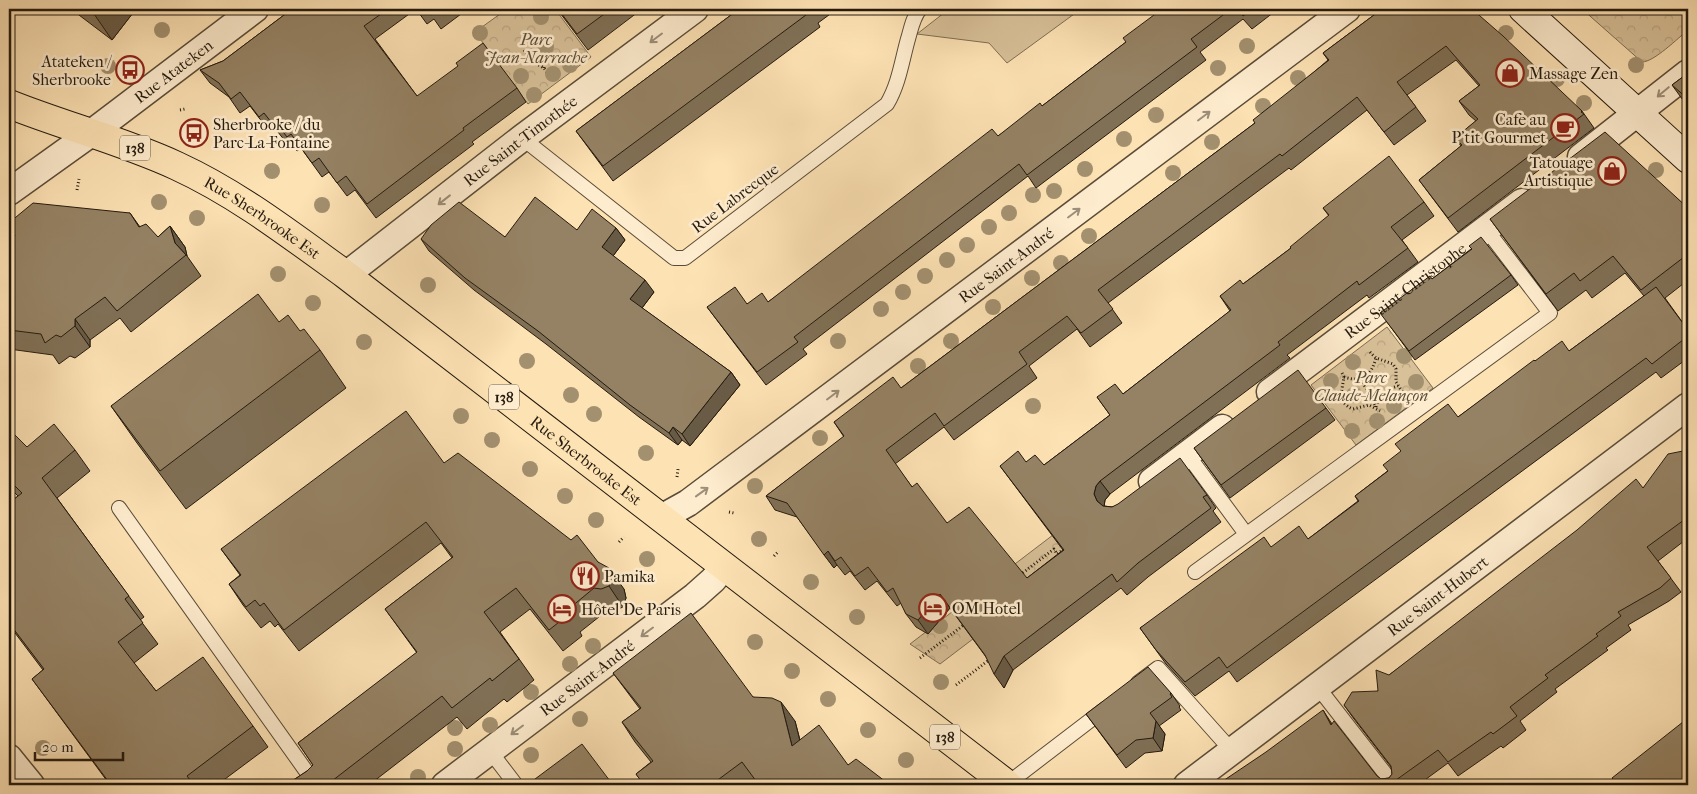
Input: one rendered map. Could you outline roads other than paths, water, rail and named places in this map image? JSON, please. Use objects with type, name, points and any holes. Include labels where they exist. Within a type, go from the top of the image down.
[{"type":"main road","points":[[1523,9],[1688,159]]},
{"type":"main road","name":"Rue Sherbrooke Est","points":[[9,104],[90,134],[142,150],[212,184],[248,206],[346,275],[1007,785]]},
{"type":"street","name":"Rue Atateken","points":[[11,189],[90,134],[255,9]]},
{"type":"street","name":"Rue Saint-Timothée","points":[[346,275],[522,138],[695,9]]},
{"type":"street","name":"Rue Saint-André","points":[[661,518],[701,494],[1347,9]]},
{"type":"street","points":[[1565,169],[1688,72]]},
{"type":"street","name":"Rue Saint-Christophe","points":[[1134,494],[1541,187]]},
{"type":"street","name":"Rue Saint-Hubert","points":[[1187,785],[1688,406]]},
{"type":"street","name":"Rue Saint-André","points":[[445,785],[694,596],[713,580],[724,567]]},
{"type":"street","points":[[9,758],[31,785]]},
{"type":"lane","name":"Rue Labrecque","points":[[522,138],[674,258],[685,258],[887,104],[894,92],[916,13],[920,9]]},
{"type":"lane","points":[[1195,572],[1550,313],[1486,229]]},
{"type":"lane","points":[[1187,454],[1246,534]]},
{"type":"lane","points":[[119,508],[316,785]]},
{"type":"lane","points":[[1128,691],[1158,668],[1232,751]]},
{"type":"lane","points":[[1317,686],[1394,785]]},
{"type":"lane","points":[[1007,785],[1113,703]]},
{"type":"lane","points":[[490,751],[516,785]]},
{"type":"place","name":"Atateken / Sherbrooke","points":[[130,70]]},
{"type":"place","name":"Massage Zen","points":[[1510,73]]},
{"type":"place","name":"Cafe au P'tit Gourmet","points":[[1565,128]]},
{"type":"place","name":"Sherbrooke / du Parc-La-Fontaine","points":[[194,133]]},
{"type":"place","name":"Tatouage Artistique","points":[[1612,171]]},
{"type":"place","name":"Pamika","points":[[585,576]]},
{"type":"place","name":"OM Hotel","points":[[933,608]]},
{"type":"place","name":"Hôtel De Paris","points":[[562,609]]},
{"type":"park label","name":"Parc Jean-Narrache","points":[[536,48]]},
{"type":"park label","name":"Parc Claude-Melançon","points":[[1371,386]]}]
